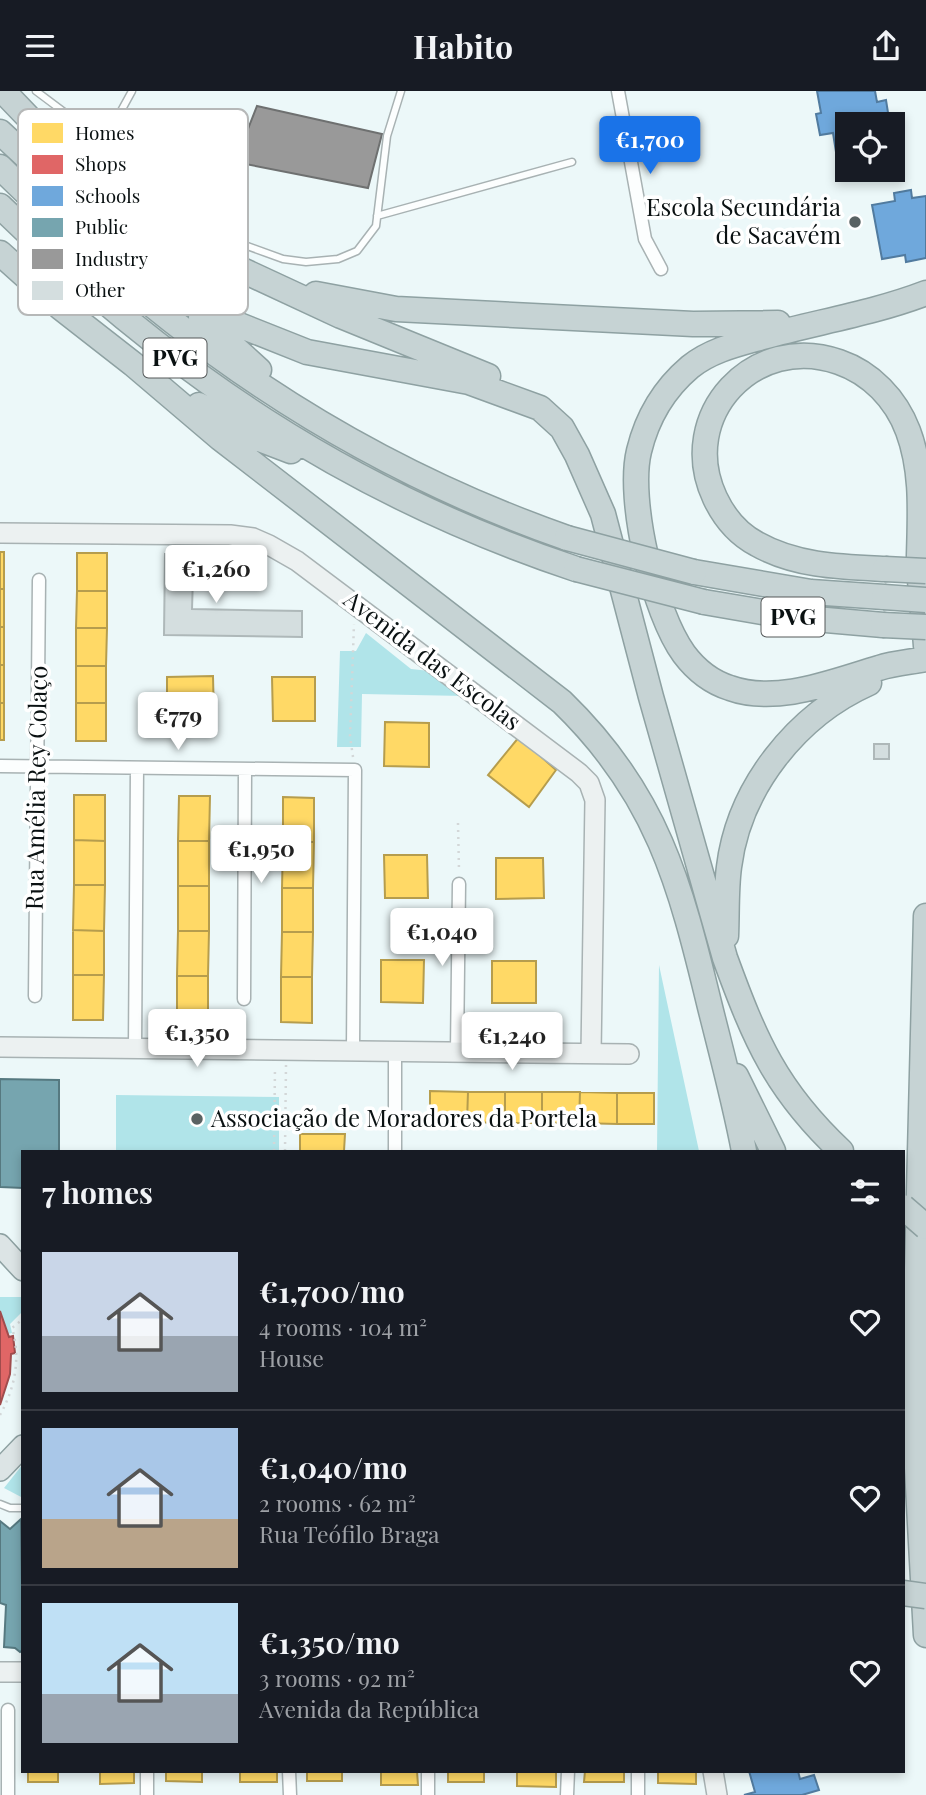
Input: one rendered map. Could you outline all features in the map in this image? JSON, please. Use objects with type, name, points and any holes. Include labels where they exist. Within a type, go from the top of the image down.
[{"type":"highway","points":[[0,132],[18,149]]},
{"type":"highway","name":"PVG","points":[[0,167],[18,185]]},
{"type":"highway","name":"PVG","points":[[0,206],[18,222]]},
{"type":"highway","points":[[0,253],[18,269]]},
{"type":"highway","points":[[248,275],[324,296],[396,309],[693,324],[810,323]]},
{"type":"highway","points":[[248,275],[341,316],[485,373],[516,399]]},
{"type":"highway","points":[[920,656],[806,688],[764,693],[744,692],[711,680],[697,669],[673,636],[652,578],[638,508],[636,478],[638,453],[645,429],[657,405],[691,366],[735,344],[898,303],[926,293]]},
{"type":"highway","points":[[70,315],[220,438],[531,677],[562,702],[594,736],[634,787],[678,884],[744,1150]]},
{"type":"highway","name":"PVG","points":[[119,315],[213,387],[289,437],[358,477],[440,517],[576,569],[704,602],[792,617],[926,627]]},
{"type":"highway","name":"PVG","points":[[165,315],[232,366],[307,417],[401,469],[451,493],[567,538],[694,572],[811,592],[926,600]]},
{"type":"highway","points":[[199,315],[307,417]]},
{"type":"highway","points":[[219,315],[307,352],[469,382],[540,408],[562,428],[578,455],[603,514],[651,697],[725,958],[759,1046],[775,1075],[800,1109],[840,1150]]},
{"type":"highway","points":[[920,656],[919,558],[921,514],[917,467],[907,429],[888,396],[870,378],[852,366],[830,358],[809,355],[782,358],[761,365],[739,379],[721,398],[709,421],[704,445],[704,465],[709,486],[729,521],[743,535],[756,544],[787,557],[819,564],[885,569],[926,571]]},
{"type":"highway","points":[[133,364],[254,437],[358,477]]},
{"type":"highway","points":[[725,958],[729,865],[740,823],[757,785],[770,765],[803,727],[833,703],[920,656]]},
{"type":"highway","points":[[926,916],[916,1309],[917,1468],[926,1634]]},
{"type":"highway","points":[[720,1048],[753,1107],[773,1150]]},
{"type":"highway","points":[[905,1209],[926,1227]]},
{"type":"highway","points":[[905,1534],[926,1634]]},
{"type":"highway","points":[[905,1593],[926,1596]]},
{"type":"main road","points":[[0,1245],[21,1267]]},
{"type":"main road","points":[[0,1470],[21,1448]]},
{"type":"street","points":[[618,91],[645,239],[661,269]]},
{"type":"street","name":"Avenida das Escolas","points":[[0,534],[208,534],[253,538],[290,557],[354,602],[512,720],[589,783],[595,800],[592,1053]]},
{"type":"street","name":"Rua Amélia Rey Colaço","points":[[35,996],[38,580]]},
{"type":"street","points":[[0,767],[355,770],[353,1050]]},
{"type":"street","points":[[135,1048],[137,768]]},
{"type":"street","points":[[244,999],[245,771]]},
{"type":"street","points":[[457,1051],[459,884]]},
{"type":"street","points":[[0,1047],[629,1054]]},
{"type":"street","points":[[395,1051],[395,1150]]},
{"type":"street","points":[[0,1672],[21,1672]]},
{"type":"street","points":[[8,1710],[8,1795]]},
{"type":"street","points":[[147,1773],[147,1795]]},
{"type":"street","points":[[289,1773],[290,1795]]},
{"type":"street","points":[[428,1773],[428,1795]]},
{"type":"street","points":[[567,1795],[568,1773]]},
{"type":"street","points":[[638,1773],[638,1795]]},
{"type":"street","points":[[713,1773],[717,1795]]},
{"type":"lane","points":[[42,91],[47,100],[59,109]]},
{"type":"lane","points":[[122,109],[132,91]]},
{"type":"lane","points":[[248,246],[283,259],[306,262],[338,259],[357,251],[376,226],[387,136],[401,91]]},
{"type":"lane","points":[[19,96],[47,100]]},
{"type":"lane","points":[[377,216],[572,162]]},
{"type":"lane","points":[[0,1504],[9,1508],[21,1508]]},
{"type":"path","points":[[354,602],[350,736],[355,770]]},
{"type":"path","points":[[458,823],[459,884]]},
{"type":"path","points":[[285,1150],[286,1058]]},
{"type":"path","points":[[274,1150],[275,1062]]},
{"type":"path","points":[[0,1415],[11,1390],[16,1364],[16,1344],[12,1328],[21,1321]]},
{"type":"path","points":[[16,1344],[21,1343]]},
{"type":"path","points":[[16,1364],[21,1365]]},
{"type":"shaded area","points":[[366,633],[411,669],[430,671],[465,696],[362,694],[361,747],[337,747],[340,651],[356,651]]},
{"type":"shaded area","points":[[659,965],[699,1150],[657,1150]]},
{"type":"shaded area","name":"Associação de Moradores da Portela","points":[[116,1095],[279,1097],[279,1150],[116,1150]]},
{"type":"shaded area","points":[[0,1297],[21,1297],[21,1313],[10,1324],[12,1333],[8,1334],[0,1311]]},
{"type":"shaded area","points":[[21,1467],[21,1497],[4,1488]]},
{"type":"building: Homes","points":[[0,552],[4,552],[4,589],[0,589]]},
{"type":"building: Homes","points":[[77,553],[107,553],[107,591],[77,591]]},
{"type":"building: Homes","points":[[0,589],[4,589],[4,627],[0,627]]},
{"type":"building: Homes","points":[[77,591],[107,591],[107,628],[76,628]]},
{"type":"building: Homes","points":[[0,627],[4,627],[4,665],[0,665]]},
{"type":"building: Homes","points":[[76,628],[107,628],[106,666],[76,666]]},
{"type":"building: Homes","points":[[0,665],[4,665],[4,703],[0,703]]},
{"type":"building: Homes","points":[[76,666],[106,666],[106,703],[76,703]]},
{"type":"building: Homes","points":[[213,676],[214,719],[167,719],[167,677]]},
{"type":"building: Homes","points":[[272,677],[315,677],[315,721],[273,721]]},
{"type":"building: Homes","points":[[0,703],[4,703],[4,740],[0,740]]},
{"type":"building: Homes","points":[[76,703],[106,703],[106,741],[76,741]]},
{"type":"building: Homes","points":[[385,722],[429,723],[429,767],[384,766]]},
{"type":"building: Homes","points":[[519,737],[556,770],[529,807],[488,775]]},
{"type":"building: Homes","points":[[74,795],[105,795],[105,841],[74,840]]},
{"type":"building: Homes","points":[[179,796],[210,796],[209,841],[178,841]]},
{"type":"building: Homes","points":[[283,797],[314,798],[314,842],[283,842]]},
{"type":"building: Homes","points":[[74,840],[105,841],[105,885],[74,885]]},
{"type":"building: Homes","points":[[178,841],[209,841],[209,886],[178,886]]},
{"type":"building: Homes","points":[[283,842],[314,842],[313,888],[282,888]]},
{"type":"building: Homes","points":[[384,855],[427,855],[428,898],[385,898]]},
{"type":"building: Homes","points":[[496,858],[543,858],[544,898],[496,899]]},
{"type":"building: Homes","points":[[74,885],[105,885],[104,931],[73,930]]},
{"type":"building: Homes","points":[[178,886],[209,886],[209,931],[178,931]]},
{"type":"building: Homes","points":[[282,888],[313,888],[313,932],[282,932]]},
{"type":"building: Homes","points":[[73,930],[104,931],[104,975],[73,975]]},
{"type":"building: Homes","points":[[178,931],[209,931],[208,976],[177,976]]},
{"type":"building: Homes","points":[[282,932],[313,932],[312,977],[281,977]]},
{"type":"building: Homes","points":[[381,960],[424,960],[423,1003],[381,1002]]},
{"type":"building: Homes","points":[[492,961],[536,961],[536,1003],[492,1003]]},
{"type":"building: Homes","points":[[73,975],[104,975],[103,1020],[73,1020]]},
{"type":"building: Homes","points":[[177,976],[208,976],[208,1021],[177,1021]]},
{"type":"building: Homes","points":[[281,977],[312,977],[312,1023],[281,1022]]},
{"type":"building: Homes","points":[[430,1091],[468,1092],[467,1122],[430,1122]]},
{"type":"building: Homes","points":[[468,1092],[505,1092],[505,1123],[467,1122]]},
{"type":"building: Homes","points":[[505,1092],[542,1092],[542,1123],[505,1123]]},
{"type":"building: Homes","points":[[542,1092],[580,1092],[579,1123],[542,1123]]},
{"type":"building: Homes","points":[[580,1092],[617,1093],[617,1124],[579,1123]]},
{"type":"building: Homes","points":[[617,1093],[654,1093],[654,1124],[617,1124]]},
{"type":"building: Homes","points":[[300,1134],[345,1134],[344,1150],[300,1150]]},
{"type":"building: Homes","points":[[28,1773],[58,1773],[58,1782],[28,1782]]},
{"type":"building: Homes","points":[[100,1773],[134,1773],[134,1783],[100,1784]]},
{"type":"building: Homes","points":[[166,1773],[202,1773],[202,1782],[166,1781]]},
{"type":"building: Homes","points":[[240,1773],[277,1773],[277,1782],[240,1782]]},
{"type":"building: Homes","points":[[307,1773],[342,1773],[342,1781],[307,1781]]},
{"type":"building: Homes","points":[[381,1773],[417,1773],[418,1785],[381,1785]]},
{"type":"building: Homes","points":[[448,1773],[484,1773],[484,1782],[448,1782]]},
{"type":"building: Homes","points":[[517,1773],[556,1773],[556,1787],[517,1786]]},
{"type":"building: Homes","points":[[585,1773],[624,1773],[624,1782],[584,1782]]},
{"type":"building: Homes","points":[[658,1773],[696,1773],[696,1784],[658,1783]]},
{"type":"building: Shops","points":[[0,1311],[9,1337],[13,1336],[15,1353],[11,1354],[10,1374],[0,1405]]},
{"type":"building: Schools","points":[[817,91],[875,91],[877,102],[886,100],[888,112],[835,112],[835,146],[833,133],[820,135],[816,114],[821,113]]},
{"type":"building: Schools","points":[[911,190],[912,198],[926,196],[926,258],[906,262],[905,255],[882,259],[872,205],[895,201],[894,193]]},
{"type":"building: Schools","points":[[750,1773],[798,1773],[800,1779],[814,1775],[819,1790],[802,1795],[744,1795],[755,1792]]},
{"type":"building: Public","points":[[0,1079],[59,1080],[59,1150],[21,1150],[21,1188],[0,1187]]},
{"type":"building: Public","points":[[21,1519],[20,1652],[15,1648],[4,1647],[6,1605],[0,1603],[0,1521],[10,1529]]},
{"type":"building: Industry","points":[[257,106],[382,134],[368,188],[248,165],[248,129]]},
{"type":"building: Other","points":[[165,554],[226,555],[225,577],[193,577],[192,609],[302,611],[302,637],[164,635]]},
{"type":"building: Other","points":[[874,744],[889,744],[889,759],[874,759]]},
{"type":"place","name":"Escola Secundária de Sacavém","points":[[855,222]]},
{"type":"place","name":"Associação de Moradores da Portela","points":[[197,1119]]}]
